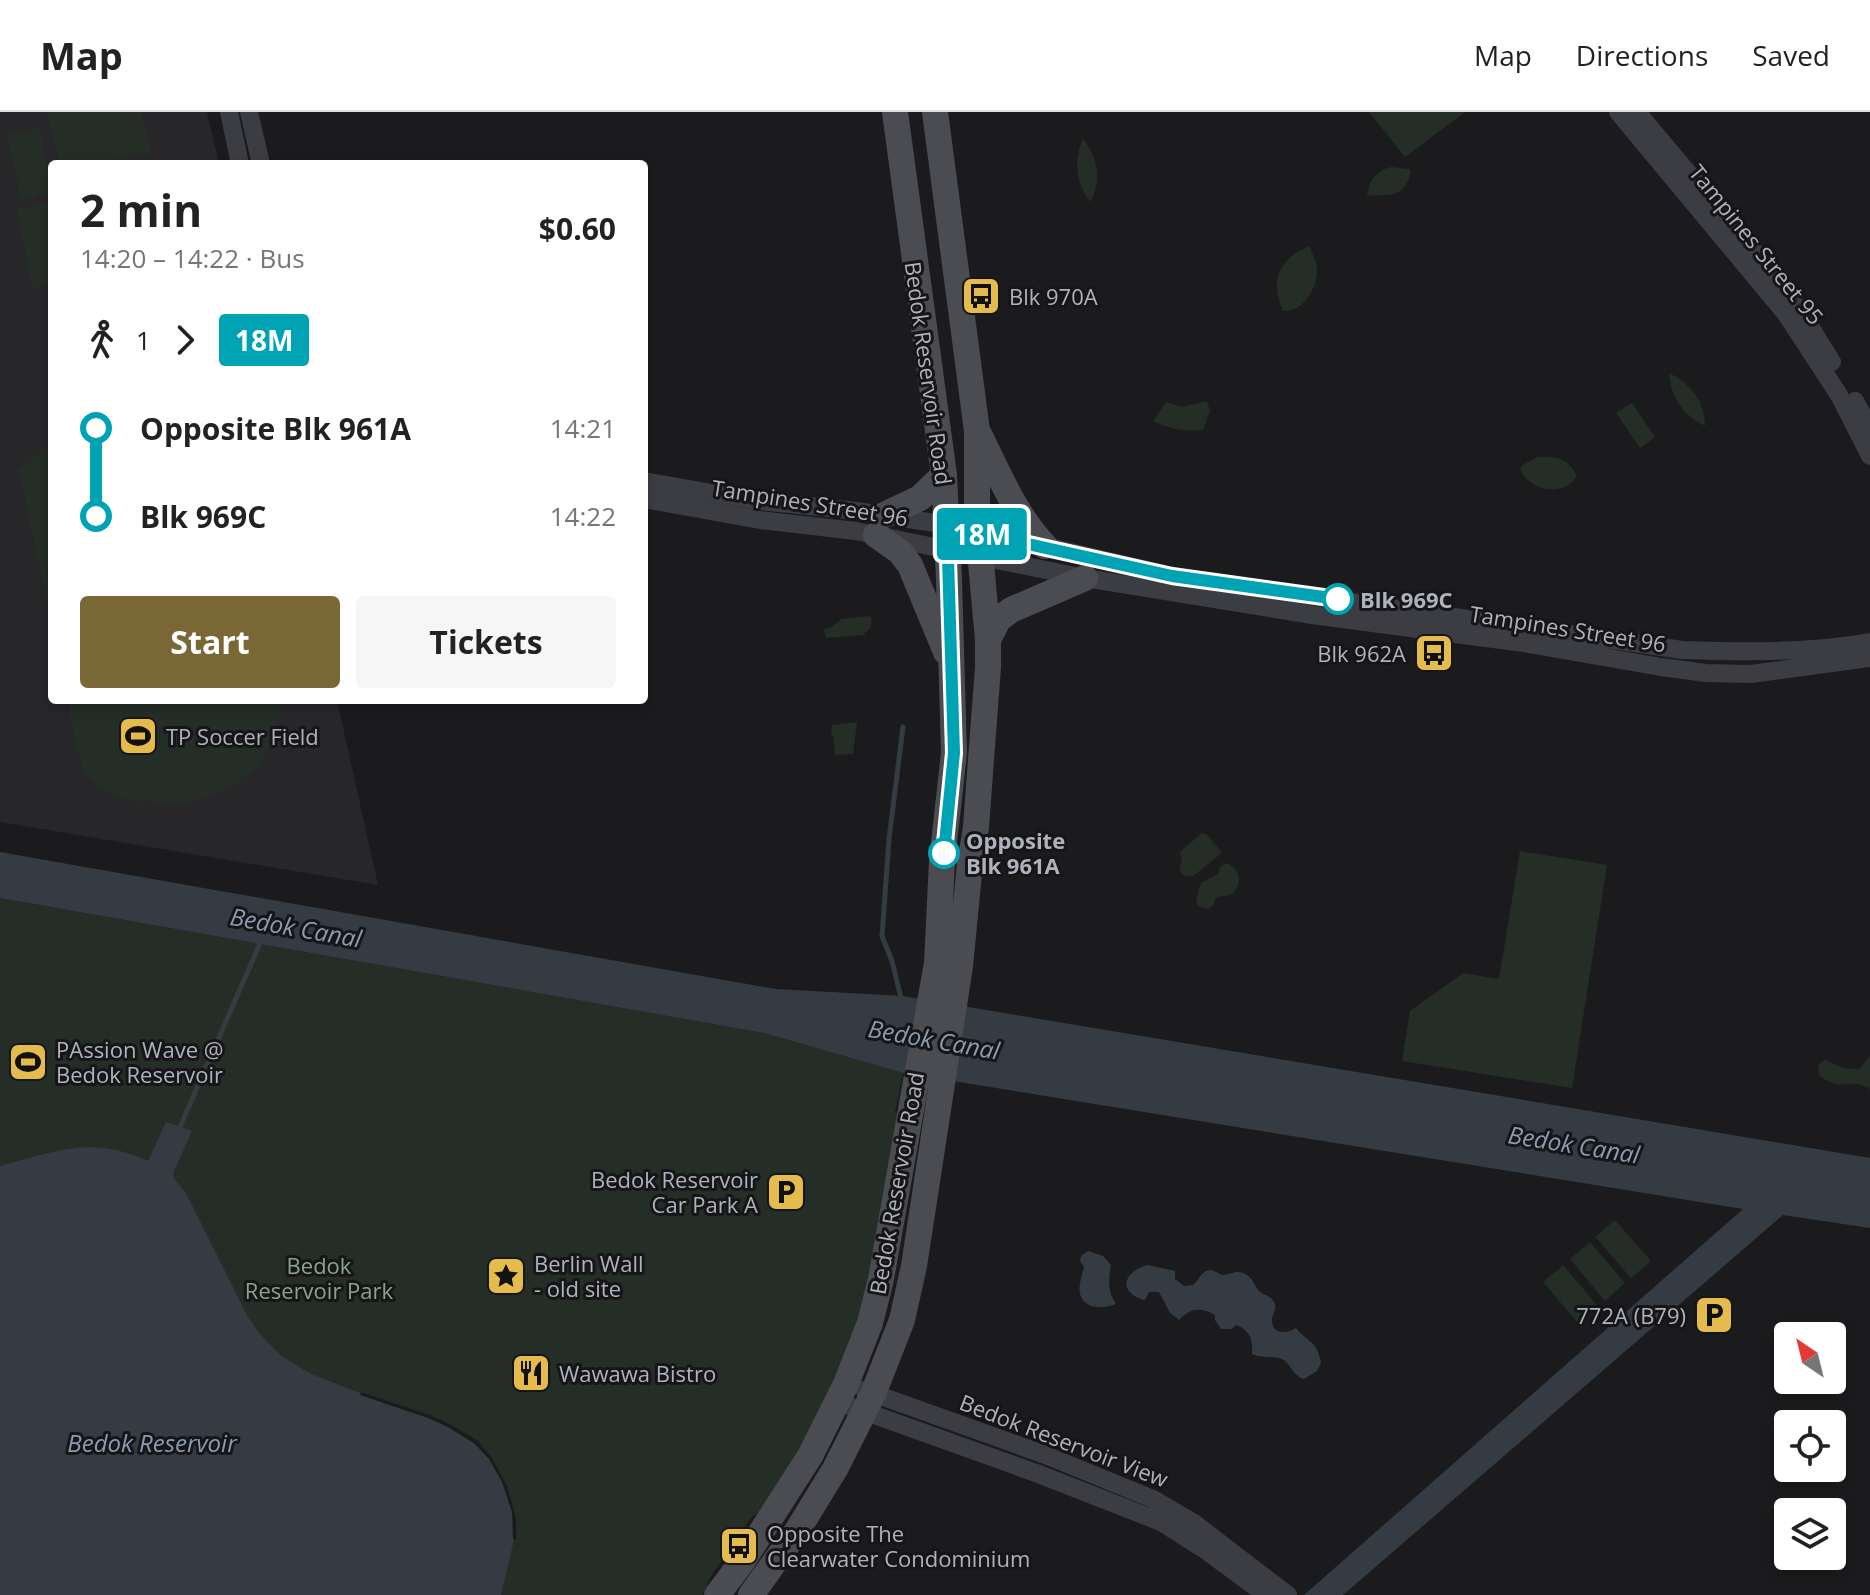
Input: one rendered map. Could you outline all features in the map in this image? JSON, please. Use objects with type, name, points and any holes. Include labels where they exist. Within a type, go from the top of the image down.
[{"type":"main road","name":"Bedok Reservoir Road","points":[[751,1595],[835,1469],[868,1403],[902,1320],[914,1266],[936,1117],[948,964],[942,861],[954,753],[948,538],[944,475],[895,112]]},
{"type":"main road","name":"Bedok Reservoir Road","points":[[717,1595],[742,1562],[810,1456],[842,1393],[870,1323],[881,1279],[909,1113],[948,964],[976,827],[988,667],[977,431],[935,112]]},
{"type":"main road","points":[[977,431],[1020,515],[1045,546]]},
{"type":"main road","points":[[944,475],[920,498],[880,525],[910,565],[952,667]]},
{"type":"main road","points":[[988,640],[998,620],[1011,610],[1085,578]]},
{"type":"street","points":[[229,112],[239,160]]},
{"type":"street","points":[[249,112],[260,160]]},
{"type":"street","name":"Tampines Street 95","points":[[1618,112],[1786,314],[1839,395],[1870,456]]},
{"type":"street","name":"Tampines Street 95","points":[[1637,112],[1798,307],[1870,428]]},
{"type":"street","name":"Tampines Street 96","points":[[648,482],[948,538],[1085,578],[1312,615],[1524,643],[1661,667],[1706,673],[1751,674],[1870,658]]},
{"type":"street","name":"Tampines Street 96","points":[[648,500],[760,520],[856,531],[880,525]]},
{"type":"street","name":"Tampines Street 96","points":[[980,546],[1045,546],[1172,576],[1682,650],[1783,651],[1870,642]]},
{"type":"street","name":"Bedok Reservoir View","points":[[842,1393],[1161,1522],[1266,1595]]},
{"type":"street","name":"Bedok Reservoir View","points":[[868,1403],[1043,1454],[1153,1499],[1205,1530],[1288,1595]]},
{"type":"shaded area","points":[[0,112],[207,112],[218,160],[48,160],[48,704],[338,704],[378,885],[0,822]]},
{"type":"green space","points":[[47,112],[142,112],[151,152],[117,160],[58,160]]},
{"type":"green space","points":[[1369,112],[1465,112],[1405,157]]},
{"type":"green space","points":[[39,128],[48,172],[48,193],[21,199],[7,135]]},
{"type":"green space","points":[[1083,139],[1097,170],[1096,186],[1090,202],[1078,171],[1078,155]]},
{"type":"green space","points":[[1391,167],[1409,169],[1411,173],[1404,188],[1394,194],[1367,196],[1374,177]]},
{"type":"green space","points":[[48,203],[48,285],[33,288],[17,209]]},
{"type":"green space","points":[[1309,246],[1317,268],[1314,285],[1302,304],[1290,311],[1283,311],[1277,290],[1280,272],[1290,257]]},
{"type":"green space","points":[[1669,373],[1695,394],[1705,426],[1690,417],[1680,405],[1672,390]]},
{"type":"green space","points":[[1207,401],[1210,411],[1203,430],[1177,429],[1153,421],[1166,402],[1182,407]]},
{"type":"green space","points":[[1632,403],[1655,437],[1640,448],[1616,413]]},
{"type":"green space","points":[[48,445],[48,606],[19,470]]},
{"type":"green space","points":[[1538,457],[1561,459],[1577,475],[1565,487],[1540,487],[1525,477],[1520,469]]},
{"type":"green space","points":[[871,616],[871,627],[863,635],[826,638],[824,629],[841,619]]},
{"type":"green space","points":[[69,704],[279,704],[275,731],[259,763],[224,791],[195,801],[176,804],[133,801],[114,795],[88,777],[78,752]]},
{"type":"green space","points":[[857,722],[853,754],[835,755],[832,725]]},
{"type":"green space","points":[[1202,833],[1208,835],[1222,853],[1193,876],[1186,876],[1180,871],[1180,852]]},
{"type":"green space","points":[[1520,851],[1607,865],[1572,1088],[1402,1061],[1410,1011],[1463,973],[1499,979]]},
{"type":"green space","points":[[1226,863],[1238,873],[1239,883],[1234,892],[1217,897],[1207,909],[1198,906],[1196,901],[1201,883],[1218,874],[1220,867]]},
{"type":"green space","name":"Bedok Reservoir Park","points":[[0,898],[764,1033],[903,1073],[895,1112],[905,1114],[863,1324],[777,1501],[751,1518],[710,1578],[703,1595],[0,1595]]},
{"type":"green space","points":[[1870,1056],[1870,1089],[1863,1085],[1833,1083],[1819,1075],[1818,1067],[1825,1060],[1843,1068],[1859,1069]]},
{"type":"green space","points":[[1615,1220],[1651,1261],[1631,1278],[1595,1237]]},
{"type":"green space","points":[[1590,1242],[1625,1283],[1605,1301],[1570,1259]]},
{"type":"green space","points":[[1563,1265],[1598,1306],[1578,1323],[1543,1282]]},
{"type":"water","name":"Bedok Canal","points":[[0,852],[776,989],[903,996],[1870,1158],[1870,1228],[1783,1215],[1343,1595],[1304,1595],[1743,1209],[903,1073],[764,1033],[0,898]]},
{"type":"water","name":"Bedok Reservoir","points":[[166,1122],[192,1131],[173,1177],[186,1193],[259,1333],[280,1355],[311,1374],[428,1415],[476,1442],[498,1471],[512,1504],[516,1531],[501,1595],[0,1595],[0,1166],[57,1151],[91,1147],[128,1153],[148,1161]]},
{"type":"water","points":[[1088,1251],[1103,1256],[1111,1265],[1109,1286],[1116,1304],[1095,1307],[1082,1299],[1080,1288],[1084,1267],[1080,1261]]},
{"type":"water","points":[[1148,1265],[1175,1271],[1175,1279],[1184,1286],[1193,1285],[1208,1270],[1224,1275],[1241,1272],[1248,1276],[1259,1291],[1274,1302],[1274,1328],[1284,1332],[1296,1328],[1314,1346],[1321,1363],[1317,1371],[1304,1379],[1283,1359],[1252,1354],[1251,1340],[1245,1330],[1236,1325],[1231,1329],[1221,1329],[1215,1315],[1210,1312],[1192,1311],[1179,1320],[1170,1313],[1159,1292],[1149,1292],[1145,1300],[1136,1297],[1127,1287],[1127,1282],[1133,1272]]},
{"type":"pier","points":[[361,1392],[430,1415],[478,1441],[492,1458],[507,1486],[516,1518],[516,1540],[513,1539],[512,1512],[502,1482],[489,1459],[475,1444],[448,1427],[360,1395]]},
{"type":"waterway","points":[[902,1002],[882,936],[889,839],[903,727]]},
{"type":"waterway","name":"Bedok Canal","points":[[180,1127],[261,941]]},
{"type":"bus line","name":"18M","points":[[944,853],[954,753],[947,526],[1172,576],[1338,599]]},
{"type":"place","name":"Blk 970A","points":[[981,296]]},
{"type":"place","name":"Blk 969C","points":[[1338,599]]},
{"type":"place","name":"Blk 962A","points":[[1434,653]]},
{"type":"place","name":"TP Soccer Field","points":[[138,736]]},
{"type":"place","name":"Opposite Blk 961A","points":[[944,853]]},
{"type":"place","name":"PAssion Wave @ Bedok Reservoir","points":[[28,1062]]},
{"type":"place","name":"Bedok Reservoir Car Park A","points":[[786,1192]]},
{"type":"place","name":"Berlin Wall - old site","points":[[506,1276]]},
{"type":"place","name":"772A (B79)","points":[[1714,1315]]},
{"type":"place","name":"Wawawa Bistro","points":[[531,1373]]},
{"type":"place","name":"Opposite The Clearwater Condominium","points":[[739,1546]]}]
